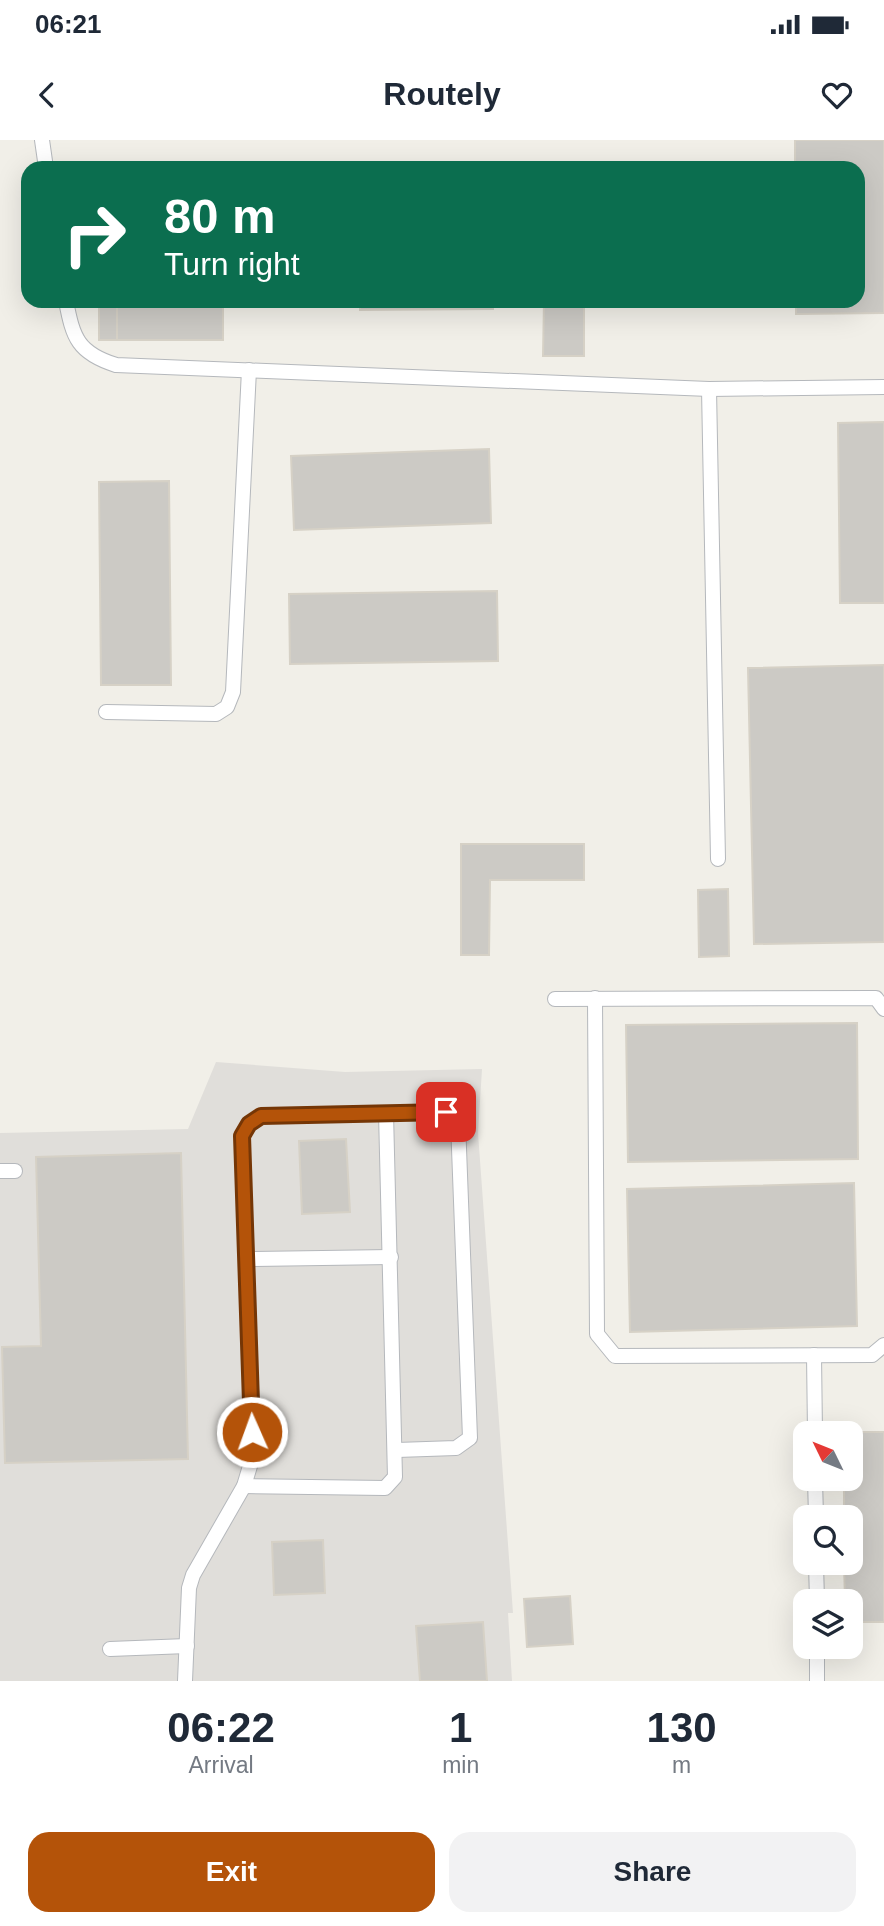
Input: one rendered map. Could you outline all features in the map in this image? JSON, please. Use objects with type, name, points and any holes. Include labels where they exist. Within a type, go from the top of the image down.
[{"type":"lane","points":[[42,140],[45,161]]},
{"type":"lane","points":[[68,308],[79,345],[95,358],[116,365],[709,390],[884,387]]},
{"type":"lane","points":[[106,712],[216,713],[227,707],[233,692],[249,370]]},
{"type":"lane","points":[[709,390],[718,859]]},
{"type":"lane","points":[[595,998],[597,1334],[615,1356],[872,1355],[884,1345]]},
{"type":"lane","points":[[555,999],[876,998],[884,1009]]},
{"type":"lane","points":[[185,1681],[189,1588],[193,1575],[244,1486],[253,1456],[242,1136],[249,1124],[261,1116],[446,1112],[458,1122],[470,1438],[456,1448],[397,1450]]},
{"type":"lane","points":[[244,1486],[385,1488],[395,1476],[397,1450],[386,1113]]},
{"type":"lane","points":[[0,1171],[15,1171]]},
{"type":"lane","points":[[247,1259],[391,1256]]},
{"type":"lane","points":[[814,1355],[815,1421]]},
{"type":"lane","points":[[110,1650],[187,1646]]},
{"type":"lane","points":[[817,1659],[817,1681]]},
{"type":"shaded area","points":[[216,1062],[345,1072],[482,1069],[478,1133],[513,1613],[508,1613],[512,1681],[0,1681],[0,1133],[188,1129]]},
{"type":"building","points":[[795,140],[884,140],[884,313],[796,314],[796,308],[865,308],[865,161],[795,161]]},
{"type":"building","points":[[99,308],[117,308],[117,340],[99,340]]},
{"type":"building","points":[[117,308],[223,308],[223,340],[117,340]]},
{"type":"building","points":[[360,308],[493,308],[493,309]]},
{"type":"building","points":[[544,308],[584,308],[584,356],[543,356]]},
{"type":"building","points":[[884,422],[884,603],[840,603],[838,423]]},
{"type":"building","points":[[489,449],[491,523],[294,530],[291,456]]},
{"type":"building","points":[[169,481],[171,685],[101,685],[99,482]]},
{"type":"building","points":[[497,591],[498,661],[290,664],[289,594]]},
{"type":"building","points":[[884,665],[884,942],[754,944],[748,668]]},
{"type":"building","points":[[461,844],[584,844],[584,880],[490,880],[489,955],[461,955]]},
{"type":"building","points":[[728,889],[729,956],[699,957],[698,890]]},
{"type":"building","points":[[857,1023],[858,1159],[628,1162],[626,1025]]},
{"type":"building","points":[[346,1139],[350,1212],[302,1214],[299,1141]]},
{"type":"building","points":[[181,1153],[188,1459],[5,1463],[2,1347],[41,1346],[36,1157]]},
{"type":"building","points":[[854,1183],[857,1326],[630,1332],[627,1189]]},
{"type":"building","points":[[863,1432],[884,1432],[884,1622],[863,1622],[863,1589],[845,1589],[844,1575],[863,1575],[863,1505],[844,1505],[844,1491],[863,1491]]},
{"type":"building","points":[[323,1540],[325,1593],[274,1595],[272,1542]]},
{"type":"building","points":[[570,1596],[573,1644],[527,1647],[524,1599]]},
{"type":"building","points":[[483,1622],[487,1681],[420,1681],[416,1626]]},
{"type":"route","points":[[252,1432],[242,1136],[249,1124],[261,1116],[446,1112]]}]
